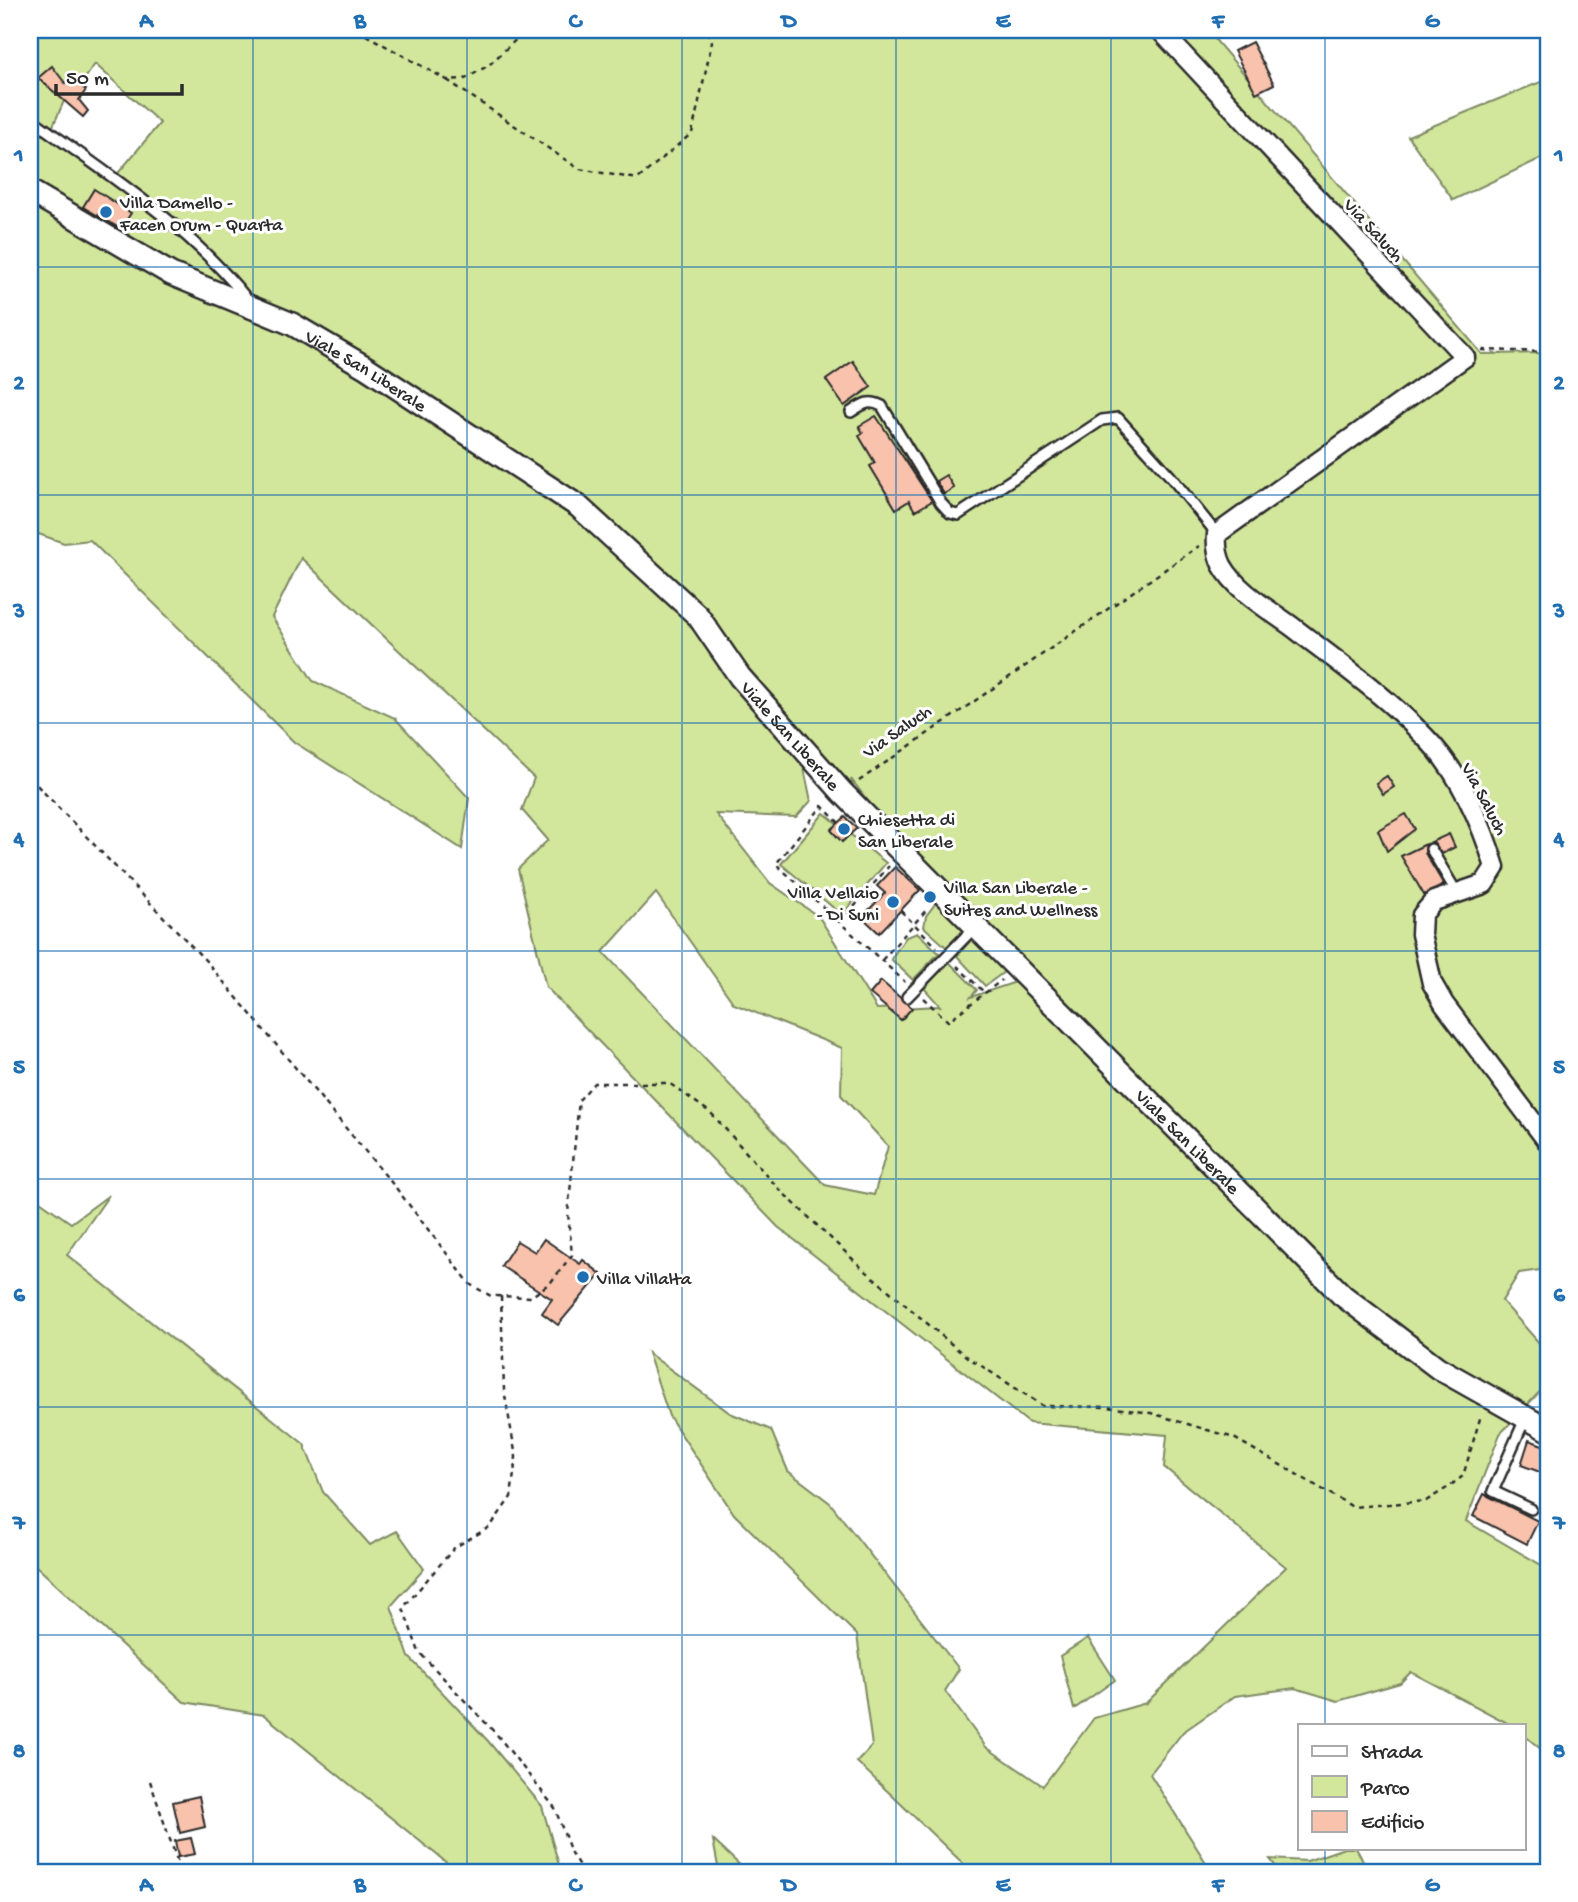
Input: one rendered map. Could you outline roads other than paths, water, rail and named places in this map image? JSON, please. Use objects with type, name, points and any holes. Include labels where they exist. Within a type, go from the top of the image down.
[{"type":"street","name":"Via Saluch","points":[[1160,30],[1465,357],[1217,534],[1215,547],[1222,566],[1240,587],[1344,666],[1426,738],[1462,790],[1484,831],[1495,867],[1484,884],[1434,901],[1422,915],[1420,934],[1432,983],[1548,1142]]},
{"type":"street","name":"Viale San Liberale","points":[[30,191],[171,274],[292,324],[367,368],[578,506],[698,616],[740,677],[842,792],[1342,1295],[1438,1368],[1548,1430]]},
{"type":"lane","points":[[30,118],[108,172],[177,226],[215,260],[254,309]]},
{"type":"lane","name":"Via Saluch","points":[[851,412],[866,402],[882,406],[941,503],[950,513],[958,515],[1102,419],[1118,418],[1217,534]]},
{"type":"lane","points":[[1431,849],[1457,894]]},
{"type":"lane","points":[[911,993],[975,927]]},
{"type":"lane","points":[[1526,1417],[1493,1491],[1531,1509]]},
{"type":"place","name":"Villa Damello - Facen Orum - Quarta","points":[[106,212]]},
{"type":"place","name":"Chiesetta di San Liberale","points":[[844,829]]},
{"type":"place","name":"Villa San Liberale - Suites and Wellness","points":[[930,897]]},
{"type":"place","name":"Villa Vellaio - Di Suni","points":[[893,902]]},
{"type":"place","name":"Villa Villalta","points":[[583,1277]]}]
